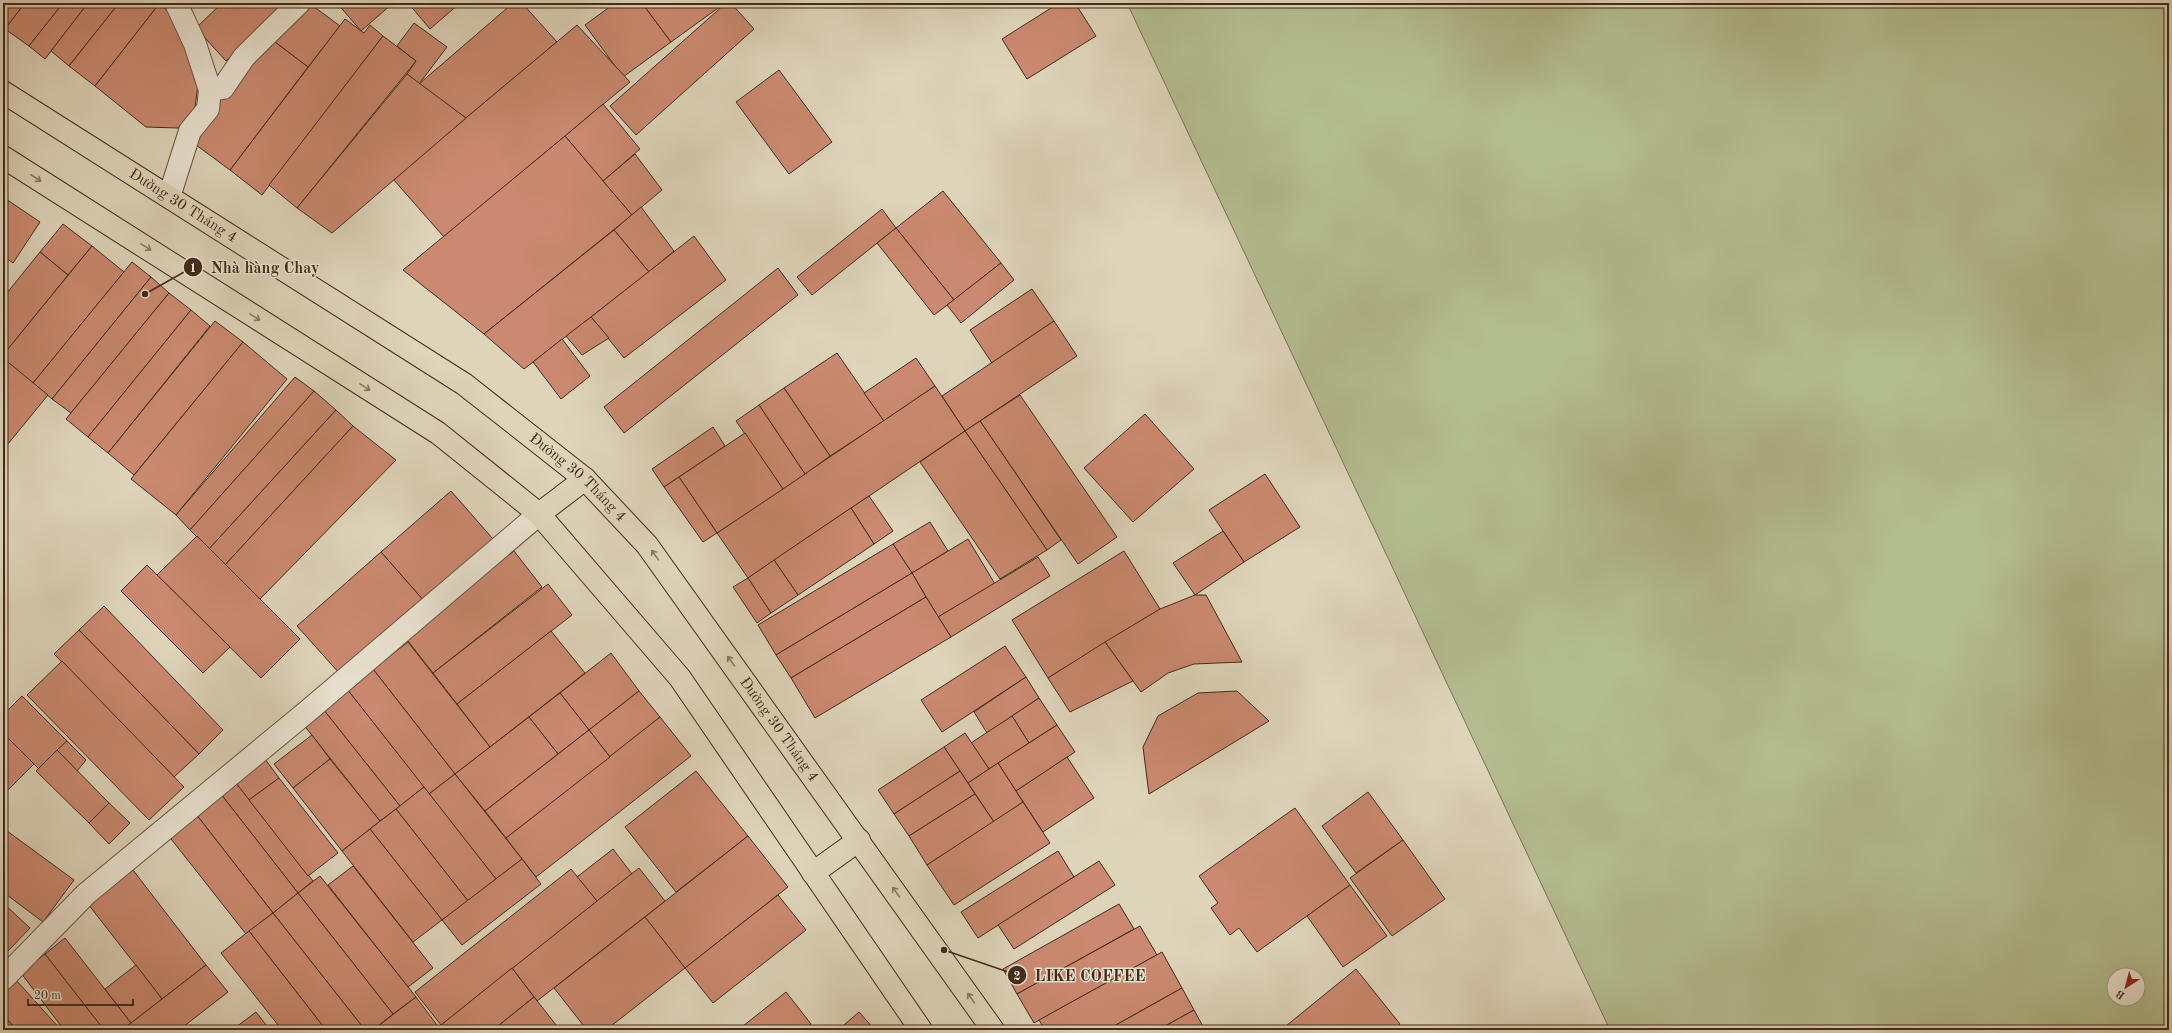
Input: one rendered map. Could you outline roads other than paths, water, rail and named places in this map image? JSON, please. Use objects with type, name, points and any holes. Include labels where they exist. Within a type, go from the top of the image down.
[{"type":"main road","name":"Đường 30 Tháng 4","points":[[3,92],[464,384],[585,479],[648,545],[993,1030]]},
{"type":"main road","points":[[3,157],[438,433],[539,514],[680,678],[921,1030]]},
{"type":"main road","points":[[539,514],[585,479]]},
{"type":"main road","points":[[813,874],[859,840]]},
{"type":"street","points":[[169,197],[190,131],[208,109],[210,90],[195,44],[176,3]]},
{"type":"street","points":[[210,90],[223,88],[244,57],[299,3]]},
{"type":"street","points":[[3,979],[86,894],[315,704],[539,514]]},
{"type":"place","name":"Nhà hàng Chay","points":[[145,294]]},
{"type":"place","name":"LIKE COFFEE","points":[[944,950]]}]
